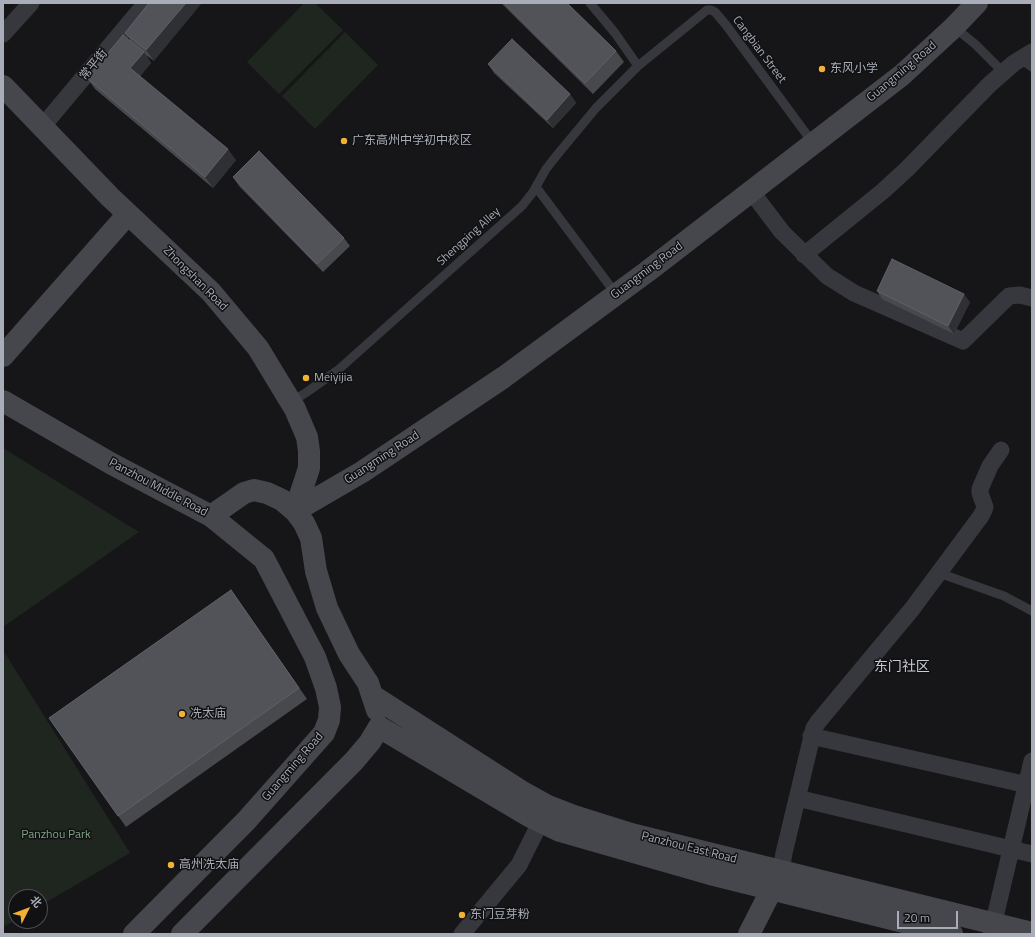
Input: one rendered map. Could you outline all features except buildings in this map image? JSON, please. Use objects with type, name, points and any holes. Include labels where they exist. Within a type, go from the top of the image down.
[{"type":"main road","name":"Guangming Road","points":[[295,512],[362,472],[504,377],[616,294],[902,75],[954,27],[977,3]]},
{"type":"main road","name":"Zhongshan Road","points":[[3,86],[105,192],[211,292],[258,348],[291,402],[307,437],[309,468],[295,512]]},
{"type":"main road","points":[[3,356],[128,214]]},
{"type":"main road","name":"Panzhou Middle Road","points":[[3,400],[112,464],[211,516],[244,493],[254,490],[267,493],[282,500],[304,523],[311,538],[316,571],[327,608],[349,654],[368,683],[376,706],[379,727]]},
{"type":"main road","name":"Guangming Road","points":[[134,934],[251,816],[324,733],[329,720],[330,707],[326,688],[315,657],[264,559],[211,516]]},
{"type":"main road","name":"Panzhou East Road","points":[[373,696],[521,791],[545,814]]},
{"type":"main road","points":[[182,934],[354,761],[370,742],[379,727]]},
{"type":"main road","name":"Panzhou East Road","points":[[379,727],[529,816],[545,814],[574,816],[952,934]]},
{"type":"main road","points":[[749,934],[777,880]]},
{"type":"main road","name":"Panzhou East Road","points":[[777,880],[992,928],[1032,933]]},
{"type":"street","points":[[3,34],[30,3]]},
{"type":"street","name":"常平街","points":[[42,127],[146,3]]},
{"type":"street","points":[[804,255],[907,169],[1003,72],[1014,63],[1028,60]]},
{"type":"street","points":[[751,190],[782,232],[804,255],[827,276],[841,286],[877,304],[963,341],[1009,296],[1020,295],[1032,298]]},
{"type":"street","points":[[777,880],[814,728],[912,609],[984,510],[985,505],[980,489],[990,466],[1001,450]]},
{"type":"street","points":[[811,736],[1029,785]]},
{"type":"street","points":[[992,928],[1011,849],[1029,785],[1032,761]]},
{"type":"street","points":[[797,798],[1032,854]]},
{"type":"street","points":[[462,934],[519,865],[545,814]]},
{"type":"lane","points":[[590,3],[615,33],[638,66]]},
{"type":"lane","name":"Cangbian Street","points":[[638,66],[705,12],[711,10],[715,12],[726,25],[813,143]]},
{"type":"lane","points":[[954,27],[967,37],[1003,72]]},
{"type":"lane","name":"Shengping Alley","points":[[291,402],[338,370],[522,206],[546,170],[578,128],[638,66]]},
{"type":"lane","points":[[536,187],[616,294]]},
{"type":"lane","points":[[939,573],[1004,596],[1032,611]]},
{"type":"green space","points":[[304,3],[315,3],[343,30],[279,94],[247,62]]},
{"type":"green space","points":[[345,32],[378,65],[315,129],[282,96]]},
{"type":"green space","points":[[3,448],[139,532],[3,627]]},
{"type":"green space","name":"Panzhou Park","points":[[3,650],[130,853],[48,901],[48,889],[8,889],[8,924],[3,927]]},
{"type":"place","name":"东风小学","points":[[822,69]]},
{"type":"place","name":"广东高州中学初中校区","points":[[344,141]]},
{"type":"place","name":"Meiyijia","points":[[306,378]]},
{"type":"place","name":"冼太庙","points":[[182,714]]},
{"type":"place","name":"高州冼太庙","points":[[171,865]]},
{"type":"place","name":"东门豆芽粉","points":[[462,915]]},
{"type":"district","name":"东门社区","points":[[902,668]]}]
